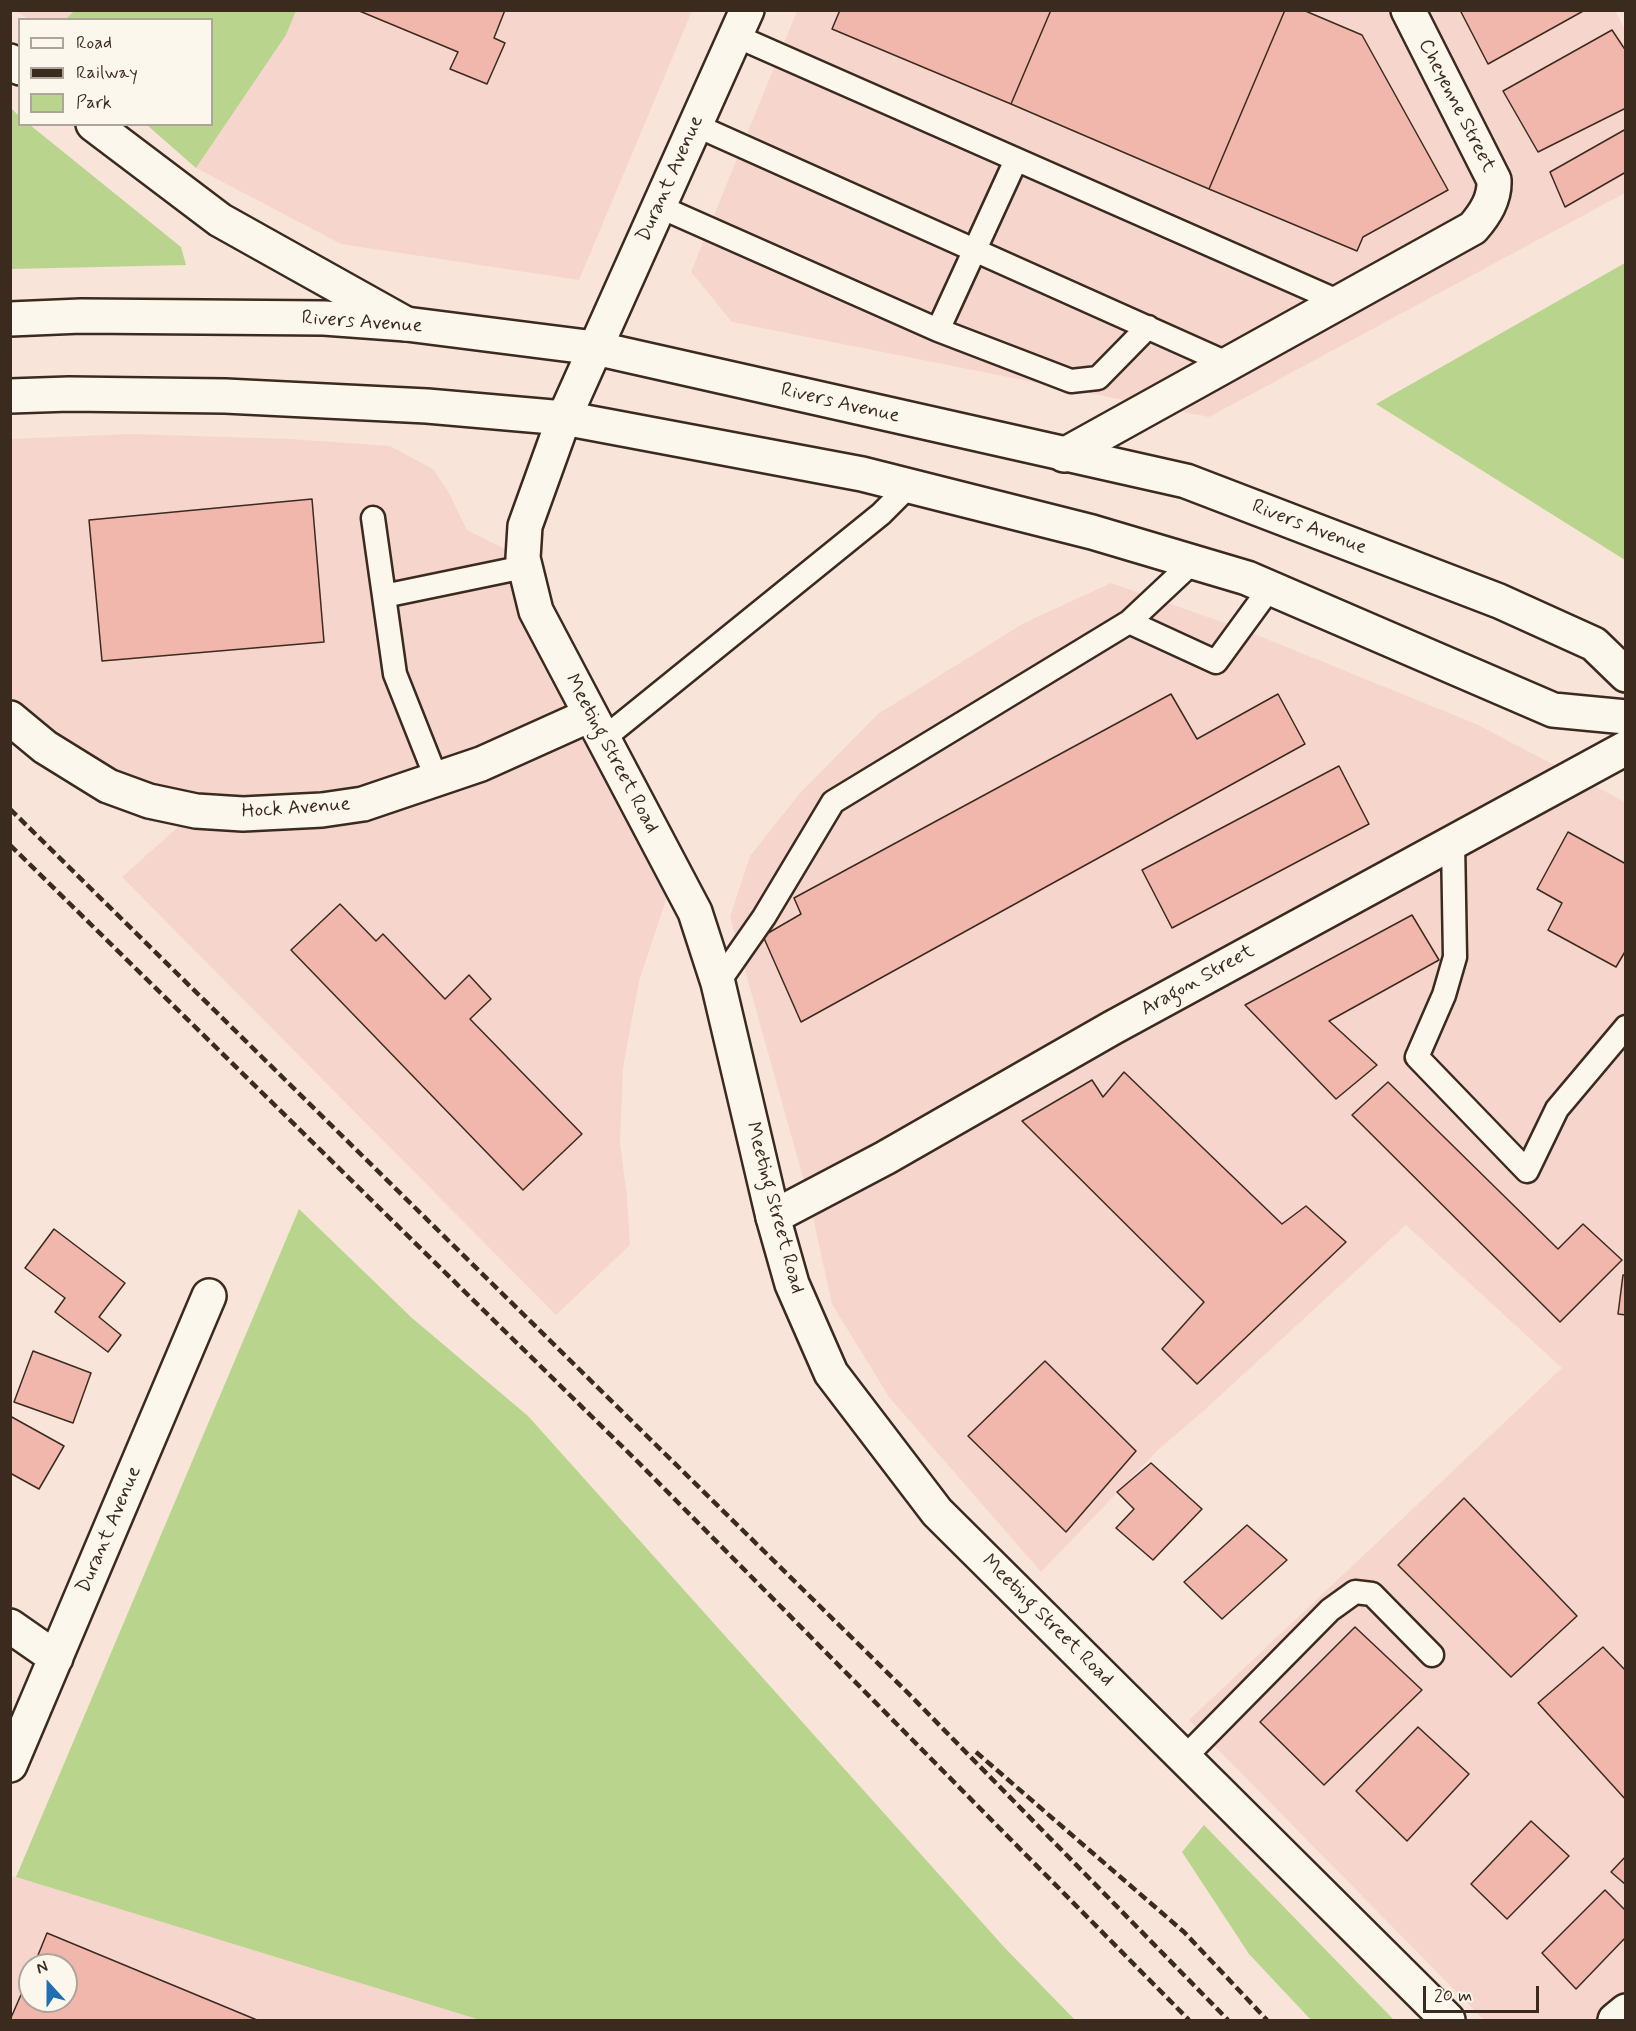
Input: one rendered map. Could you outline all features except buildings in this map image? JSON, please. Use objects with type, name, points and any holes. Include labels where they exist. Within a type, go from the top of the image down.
[{"type":"street","name":"Cheyenne Street","points":[[1340,302],[1473,228],[1490,203],[1494,189],[1494,180],[1408,10]]},
{"type":"street","name":"Durant Avenue","points":[[595,348],[742,23]]},
{"type":"street","points":[[96,126],[220,220],[406,324]]},
{"type":"street","points":[[1064,455],[1340,302]]},
{"type":"street","name":"Rivers Avenue","points":[[10,319],[245,316],[406,324],[595,348],[1186,481],[1499,601],[1594,644],[1626,675]]},
{"type":"street","name":"Meeting Street Road","points":[[595,348],[564,418],[525,526],[522,541],[524,567],[536,611],[694,912],[718,983],[773,1217],[792,1284],[831,1373],[937,1512],[1448,2020]]},
{"type":"street","points":[[10,396],[69,394],[225,396],[427,406],[564,418],[910,485],[1193,562],[1270,588],[1553,710],[1626,717]]},
{"type":"street","name":"Hock Avenue","points":[[10,718],[45,747],[108,786],[149,801],[196,811],[243,814],[322,810],[363,804],[597,727]]},
{"type":"street","name":"Aragon Street","points":[[773,1217],[885,1158],[1112,1028],[1626,748]]},
{"type":"street","name":"Durant Avenue","points":[[10,1765],[209,1296]]},
{"type":"street","points":[[10,1626],[56,1658]]},
{"type":"street","points":[[1615,2020],[1626,2011]]},
{"type":"lane","points":[[742,23],[1016,160],[1340,302]]},
{"type":"lane","points":[[695,126],[1229,364]]},
{"type":"lane","points":[[938,330],[1016,160]]},
{"type":"lane","points":[[658,206],[938,330],[1071,381],[1098,378],[1148,327]]},
{"type":"lane","points":[[597,727],[881,514],[910,485]]},
{"type":"lane","points":[[373,518],[395,674],[437,780]]},
{"type":"lane","points":[[718,983],[764,917],[833,802],[1129,622],[1193,562]]},
{"type":"lane","points":[[384,596],[524,567]]},
{"type":"lane","points":[[1129,622],[1216,662],[1270,588]]},
{"type":"lane","points":[[1453,842],[1455,957],[1444,995],[1417,1057],[1527,1171],[1557,1109],[1626,1027]]},
{"type":"lane","points":[[1184,1758],[1330,1610],[1355,1592],[1372,1594],[1432,1655]]},
{"type":"shaded area","points":[[1615,10],[1625,30],[1625,193],[1209,417],[732,322],[691,272],[797,11]]},
{"type":"shaded area","points":[[16,11],[74,11],[68,18],[26,18]]},
{"type":"shaded area","points":[[296,11],[692,11],[579,280],[341,244],[196,168],[286,35]]},
{"type":"shaded area","points":[[130,434],[290,439],[390,446],[433,469],[449,493],[467,530],[523,558],[675,873],[639,981],[623,1068],[620,1144],[627,1196],[630,1245],[556,1315],[122,877],[195,812],[149,801],[11,718],[10,439]]},
{"type":"shaded area","points":[[1111,583],[1242,629],[1476,724],[1625,802],[1625,2020],[1484,2020],[1189,1720],[1562,1368],[1406,1225],[1158,1450],[1041,1572],[889,1397],[832,1304],[809,1199],[730,917],[750,856],[800,793],[878,714],[1024,623]]},
{"type":"shaded area","points":[[10,1876],[16,1877],[480,2020],[11,2020]]},
{"type":"green space","points":[[74,10],[296,11],[286,35],[196,168],[148,126],[213,126],[213,18],[67,18]]},
{"type":"green space","points":[[11,108],[18,115],[18,126],[31,126],[181,247],[186,265],[11,269]]},
{"type":"green space","points":[[1625,263],[1625,560],[1376,404]]},
{"type":"green space","points":[[299,1209],[412,1318],[528,1416],[1004,1947],[1075,2020],[480,2020],[16,1877]]},
{"type":"green space","points":[[1204,1825],[1394,2020],[1311,2020],[1249,1954],[1182,1852]]},
{"type":"railway","points":[[10,809],[905,1690],[1228,2020]]},
{"type":"railway","points":[[10,845],[638,1462],[1189,2020]]},
{"type":"railway","points":[[976,1752],[1184,1932],[1267,2020]]}]
